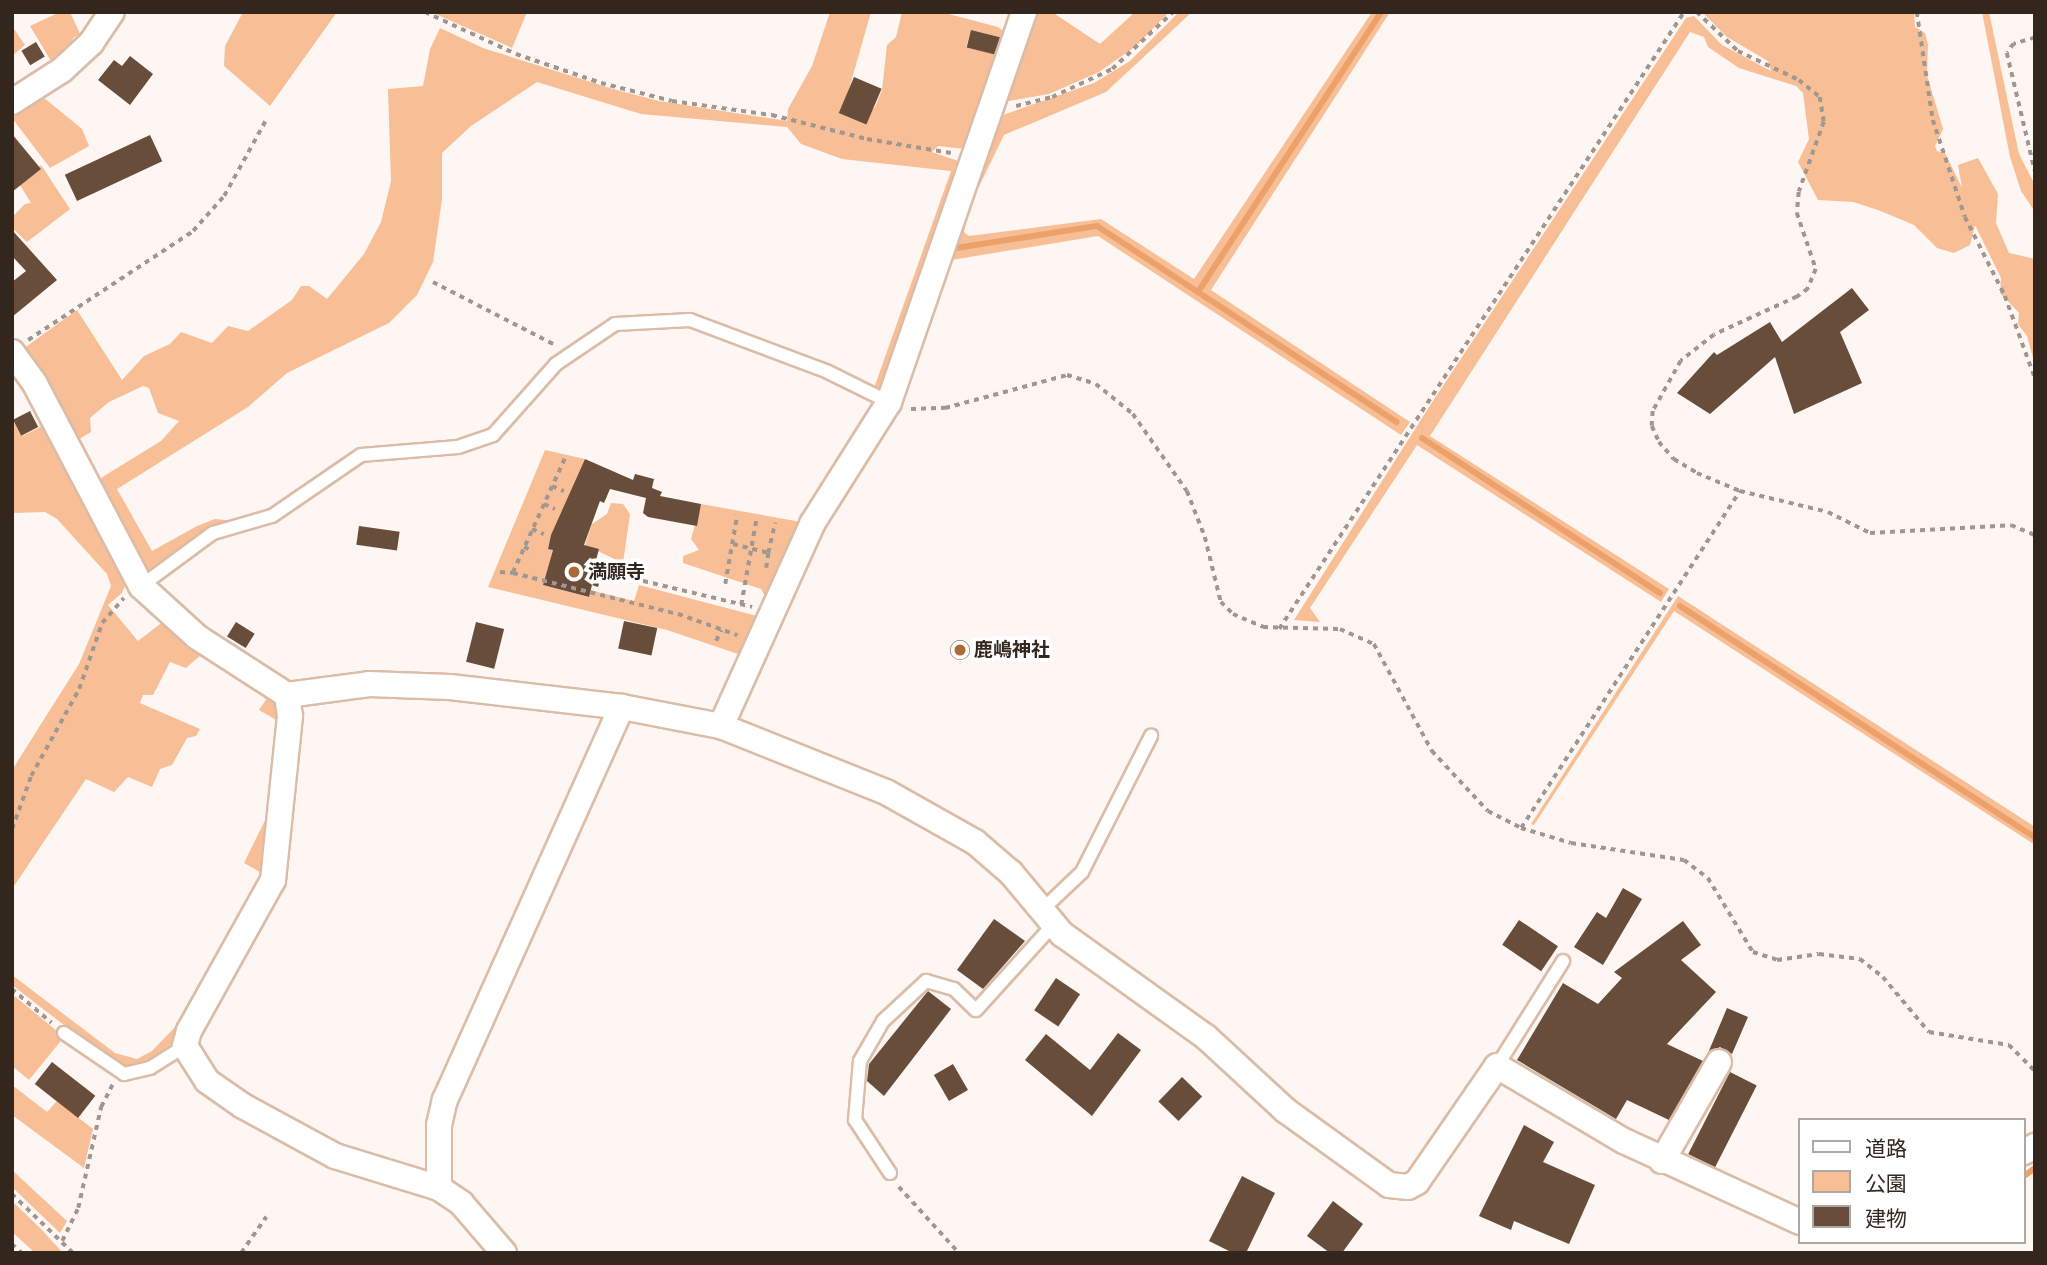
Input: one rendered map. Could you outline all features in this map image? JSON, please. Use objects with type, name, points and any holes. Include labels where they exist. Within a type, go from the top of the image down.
[{"type":"street","points":[[12,102],[62,70],[91,43],[112,12]]},
{"type":"street","points":[[721,726],[755,611],[889,402],[1024,12]]},
{"type":"street","points":[[17,348],[141,586],[197,637],[287,695],[369,684],[435,686],[622,707],[721,726],[886,792],[942,821],[994,856],[1084,951],[1206,1037],[1295,1117],[1389,1185],[1408,1187],[1417,1182],[1497,1066],[1662,1161],[1798,1221]]},
{"type":"street","points":[[287,695],[290,716],[273,880],[189,1031],[185,1046],[207,1080],[243,1106],[335,1156],[439,1188],[461,1203],[504,1253]]},
{"type":"street","points":[[439,1188],[439,1125],[445,1100],[622,707]]},
{"type":"street","points":[[1662,1161],[1719,1062]]},
{"type":"lane","points":[[141,586],[213,533],[272,516],[361,455],[483,441],[569,353],[615,324],[690,320],[828,372],[889,402]]},
{"type":"lane","points":[[890,1173],[855,1120],[860,1061],[883,1021],[926,981],[954,989],[976,1010],[1083,872],[1151,736]]},
{"type":"lane","points":[[1497,1066],[1563,961]]},
{"type":"lane","points":[[64,1033],[124,1074],[150,1068],[185,1046]]},
{"type":"path","points":[[425,12],[469,35],[600,83],[671,101],[772,115],[867,139],[972,156]]},
{"type":"path","points":[[989,107],[1023,105],[1086,83],[1135,52],[1173,12]]},
{"type":"path","points":[[1279,629],[1684,12]]},
{"type":"path","points":[[1698,12],[1720,38],[1799,80],[1824,107],[1820,138],[1799,192],[1797,213],[1814,261],[1814,280],[1797,297],[1741,320],[1691,351],[1667,380],[1653,411],[1655,434],[1674,459],[1740,491],[1828,512],[1870,533],[2011,525],[2035,535]]},
{"type":"path","points":[[1917,12],[1920,59],[1933,120],[1965,217],[2005,296],[2035,378]]},
{"type":"path","points":[[2035,38],[2009,47],[2007,62],[2035,171]]},
{"type":"path","points":[[17,348],[193,231],[224,196],[267,118]]},
{"type":"path","points":[[433,282],[569,353]]},
{"type":"path","points":[[889,402],[933,410],[1067,375],[1096,384],[1133,414],[1187,491],[1206,537],[1212,580],[1222,602],[1249,622],[1279,629],[1339,629],[1374,644],[1432,751],[1488,811],[1521,828],[1591,848],[1684,860],[1708,878],[1753,952],[1777,960],[1819,954],[1860,959],[1883,977],[1929,1032],[2009,1045],[2035,1071]]},
{"type":"path","points":[[513,573],[565,459]]},
{"type":"path","points":[[552,486],[564,491]]},
{"type":"path","points":[[1521,828],[1740,491]]},
{"type":"path","points":[[544,504],[555,509]]},
{"type":"path","points":[[725,584],[737,515]]},
{"type":"path","points":[[741,605],[756,521]]},
{"type":"path","points":[[733,544],[751,546],[768,553],[775,523]]},
{"type":"path","points":[[533,529],[544,534]]},
{"type":"path","points":[[524,547],[533,551]]},
{"type":"path","points":[[500,572],[513,573],[721,629],[737,636],[742,625]]},
{"type":"path","points":[[614,574],[741,605],[755,611]]},
{"type":"path","points":[[12,830],[31,776],[79,689],[102,623],[110,608],[141,586]]},
{"type":"path","points":[[716,641],[721,629]]},
{"type":"path","points":[[12,989],[64,1033]]},
{"type":"path","points":[[62,1241],[78,1208],[101,1107],[108,1091],[124,1074]]},
{"type":"path","points":[[890,1173],[959,1253]]},
{"type":"path","points":[[12,1194],[73,1253]]},
{"type":"path","points":[[241,1253],[266,1217]]},
{"type":"path","points":[[12,1244],[22,1253]]},
{"type":"green space","points":[[60,12],[70,12],[80,34],[73,38],[71,50],[65,47],[63,56],[51,61],[30,26]]},
{"type":"green space","points":[[243,12],[337,12],[270,106],[224,66],[225,46]]},
{"type":"green space","points":[[431,12],[527,12],[512,48]]},
{"type":"green space","points":[[830,12],[871,12],[843,110],[870,112],[882,90],[887,45],[896,37],[902,12],[941,12],[998,27],[1008,35],[965,149],[938,146],[932,152],[964,163],[886,386],[874,388],[951,171],[842,159],[801,144],[787,127],[641,114],[537,82],[471,126],[442,153],[442,199],[433,262],[417,295],[389,323],[287,373],[248,407],[117,489],[152,551],[215,519],[234,521],[208,529],[146,573],[96,481],[161,441],[179,421],[158,413],[149,388],[143,386],[109,402],[90,418],[91,432],[76,441],[23,349],[77,310],[122,380],[144,356],[170,344],[181,332],[212,343],[228,326],[248,331],[292,300],[301,286],[309,286],[327,299],[364,254],[381,222],[391,181],[388,89],[423,86],[430,49],[440,28],[483,48],[613,89],[659,101],[787,121],[788,109],[812,66]],"holes":[[[971,30],[1003,38],[998,55],[966,47]]]},
{"type":"green space","points":[[1030,12],[1052,12],[1100,44],[1135,12],[1169,12],[1136,46],[1099,72],[1049,94],[1003,100]]},
{"type":"green space","points":[[1179,12],[1192,12],[1106,92],[1004,135],[968,209],[964,232],[969,236],[1101,219],[1194,279],[1372,12],[1390,12],[1211,290],[1410,422],[1401,435],[1098,236],[945,261],[997,117],[1094,83],[1130,61]]},
{"type":"green space","points":[[1702,12],[1914,12],[1915,27],[1925,33],[1928,44],[1927,75],[1943,129],[1935,146],[1937,151],[1945,153],[1962,188],[1958,165],[1978,158],[1998,194],[1996,223],[2009,253],[2035,259],[2035,365],[2027,336],[2018,324],[2019,313],[2000,293],[2001,278],[1975,225],[1970,245],[1954,253],[1937,248],[1914,225],[1878,210],[1853,202],[1818,200],[1798,162],[1809,139],[1803,93],[1796,86],[1739,68],[1708,47],[1704,37],[1690,32],[1430,436],[1669,589],[1661,602],[1417,445],[1310,608],[1320,622],[1294,620],[1429,407],[1686,18],[1694,16],[1722,45],[1771,71],[1768,61],[1727,37]]},
{"type":"green space","points":[[1982,12],[1989,12],[2019,154],[2035,185],[2035,212],[2021,191],[2010,157]]},
{"type":"green space","points":[[12,26],[25,45],[12,56]]},
{"type":"green space","points":[[38,93],[82,129],[89,146],[50,168],[12,118],[12,110]]},
{"type":"green space","points":[[41,165],[70,209],[27,242],[12,228],[12,217],[25,204],[31,203],[12,172],[22,184]]},
{"type":"green space","points":[[13,420],[22,436],[49,423],[127,580],[122,593],[108,605],[138,641],[164,621],[265,691],[235,678],[202,654],[186,668],[170,662],[153,695],[143,695],[140,703],[200,729],[196,736],[187,738],[172,765],[160,769],[152,787],[128,777],[114,792],[86,779],[12,889],[12,770],[79,664],[111,586],[107,574],[57,519],[45,512],[12,513]]},
{"type":"green space","points":[[545,450],[585,459],[552,534],[548,548],[553,550],[543,585],[588,597],[590,590],[634,601],[639,585],[757,616],[761,620],[744,656],[667,630],[488,587]]},
{"type":"green space","points":[[611,503],[623,504],[630,514],[623,563],[585,545],[592,524],[607,514]]},
{"type":"green space","points":[[701,504],[807,523],[766,598],[761,589],[683,563],[683,556],[699,550],[691,539]]},
{"type":"green space","points":[[1678,596],[2035,827],[2035,845],[1674,611],[1534,825],[1531,824]]},
{"type":"green space","points":[[270,694],[278,702],[278,721],[259,710]]},
{"type":"green space","points":[[271,808],[267,876],[244,863]]},
{"type":"green space","points":[[235,930],[178,1039],[142,1066],[121,1069],[12,985],[12,975],[115,1053],[137,1059],[152,1051],[174,1028]]},
{"type":"green space","points":[[12,994],[64,1037],[29,1080],[12,1066]]},
{"type":"green space","points":[[12,1085],[47,1112],[57,1101],[93,1129],[84,1168],[12,1115]]},
{"type":"green space","points":[[12,1170],[67,1221],[60,1233],[12,1187]]},
{"type":"green space","points":[[12,1201],[63,1253],[35,1253],[12,1232]]},
{"type":"building","points":[[971,30],[1000,37],[996,55],[967,47]]},
{"type":"building","points":[[36,42],[45,57],[30,65],[21,51]]},
{"type":"building","points":[[130,56],[153,74],[130,105],[98,80],[114,60],[122,66]]},
{"type":"building","points":[[854,77],[882,89],[866,125],[839,113]]},
{"type":"building","points":[[12,134],[41,169],[12,192]]},
{"type":"building","points":[[150,135],[162,161],[77,201],[65,175]]},
{"type":"building","points":[[12,230],[57,280],[12,317],[12,282],[26,271],[12,256]]},
{"type":"building","points":[[1852,288],[1869,310],[1840,332],[1862,383],[1794,414],[1775,357],[1710,414],[1677,393],[1714,352],[1717,355],[1770,322],[1782,342]]},
{"type":"building","points":[[30,411],[38,427],[21,436],[13,420]]},
{"type":"building","points":[[585,459],[633,480],[635,474],[654,479],[652,488],[662,492],[660,496],[701,504],[697,526],[648,517],[643,513],[646,498],[610,489],[604,503],[600,501],[584,545],[599,549],[596,560],[605,562],[598,587],[592,585],[589,597],[543,585],[553,550],[548,549],[551,535]]},
{"type":"building","points":[[359,526],[400,532],[397,551],[356,545]]},
{"type":"building","points":[[624,621],[657,628],[651,655],[618,648]]},
{"type":"building","points":[[236,622],[255,634],[246,648],[227,636]]},
{"type":"building","points":[[476,622],[504,629],[494,669],[466,662]]},
{"type":"building","name":"鹿嶋神社","points":[[956,640],[964,640],[970,650],[964,660],[956,660],[950,654],[950,646]]},
{"type":"building","points":[[1623,888],[1642,899],[1603,965],[1574,947],[1597,912],[1606,918]]},
{"type":"building","points":[[994,919],[1025,941],[983,989],[957,970]]},
{"type":"building","points":[[1519,920],[1558,946],[1541,971],[1502,945]]},
{"type":"building","points":[[1683,921],[1701,945],[1681,960],[1716,992],[1667,1044],[1703,1061],[1669,1120],[1627,1100],[1616,1119],[1517,1060],[1563,983],[1598,1004],[1622,978],[1614,972]]},
{"type":"building","points":[[1056,978],[1080,994],[1058,1027],[1034,1010]]},
{"type":"building","points":[[928,991],[951,1009],[884,1096],[867,1081],[869,1064]]},
{"type":"building","points":[[1727,1008],[1748,1017],[1732,1054],[1720,1047],[1708,1053]]},
{"type":"building","points":[[1118,1033],[1141,1050],[1092,1116],[1025,1060],[1046,1034],[1090,1070]]},
{"type":"building","points":[[52,1062],[95,1096],[78,1118],[35,1084]]},
{"type":"building","points":[[953,1064],[968,1090],[949,1101],[934,1075]]},
{"type":"building","points":[[1730,1072],[1757,1086],[1715,1168],[1688,1154]]},
{"type":"building","points":[[1182,1077],[1202,1096],[1179,1121],[1158,1101]]},
{"type":"building","points":[[1524,1125],[1554,1142],[1543,1162],[1595,1185],[1569,1244],[1514,1221],[1511,1230],[1479,1216]]},
{"type":"building","points":[[1242,1176],[1275,1193],[1246,1253],[1233,1253],[1209,1241]]},
{"type":"building","points":[[1333,1201],[1363,1224],[1342,1253],[1330,1253],[1307,1236]]},
{"type":"waterway","points":[[1198,292],[1381,12]]},
{"type":"waterway","points":[[956,248],[1097,226],[1397,422]]},
{"type":"waterway","points":[[1422,438],[1660,593]]},
{"type":"waterway","points":[[1680,606],[2035,837]]},
{"type":"waterway","points":[[2026,1175],[2035,1168]]},
{"type":"place","name":"満願寺","points":[[574,572]]},
{"type":"place","name":"鹿嶋神社","points":[[960,650]]}]
